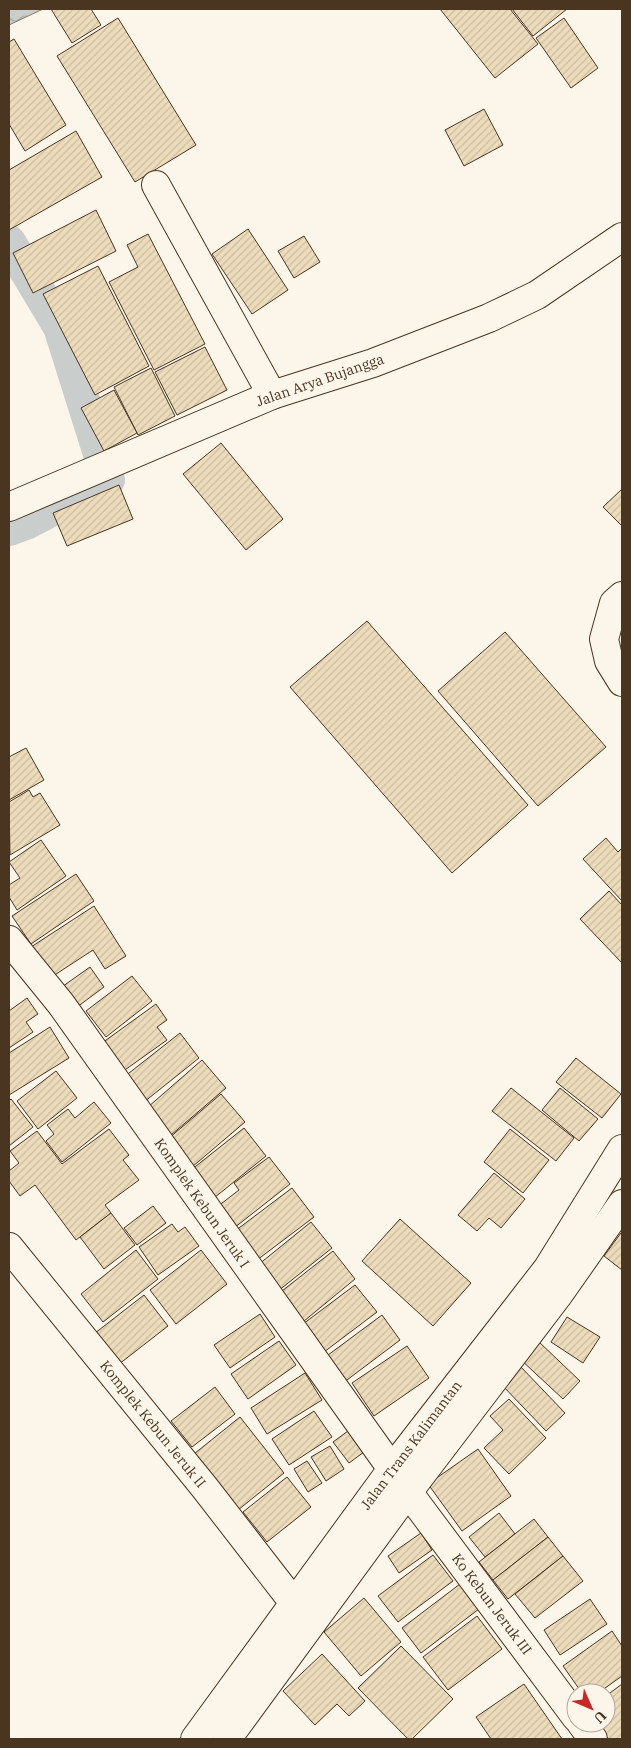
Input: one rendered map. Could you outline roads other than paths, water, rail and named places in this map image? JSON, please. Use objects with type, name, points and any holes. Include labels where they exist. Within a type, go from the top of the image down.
[{"type":"main road","points":[[156,185],[272,395]]},
{"type":"main road","name":"Jalan Arya Bujangga","points":[[9,507],[272,395],[373,363],[489,318],[537,296],[622,236]]},
{"type":"main road","points":[[622,596],[614,603],[604,639],[609,660],[622,682]]},
{"type":"main road","name":"Komplek Kebun Jeruk I","points":[[9,940],[61,1004],[392,1469]]},
{"type":"main road","name":"Jalan Trans Kalimantan","points":[[226,1739],[322,1587],[355,1542],[392,1469],[548,1268],[622,1149]]},
{"type":"main road","name":"Jalan Trans Kalimantan","points":[[355,1542],[408,1492],[559,1294],[622,1204]]},
{"type":"main road","name":"Komplek Kebun Jeruk II","points":[[9,1247],[205,1488],[294,1603]]},
{"type":"main road","name":"Ko Kebun Jeruk III","points":[[408,1492],[566,1704]]},
{"type":"main road","name":"Jalan Trans Kalimantan","points":[[195,1739],[294,1603],[322,1587]]},
{"type":"water","points":[[9,9],[43,9],[9,25]]},
{"type":"waterway","points":[[9,242],[60,327],[100,454]]},
{"type":"waterway","points":[[9,529],[28,522],[108,480]]}]
